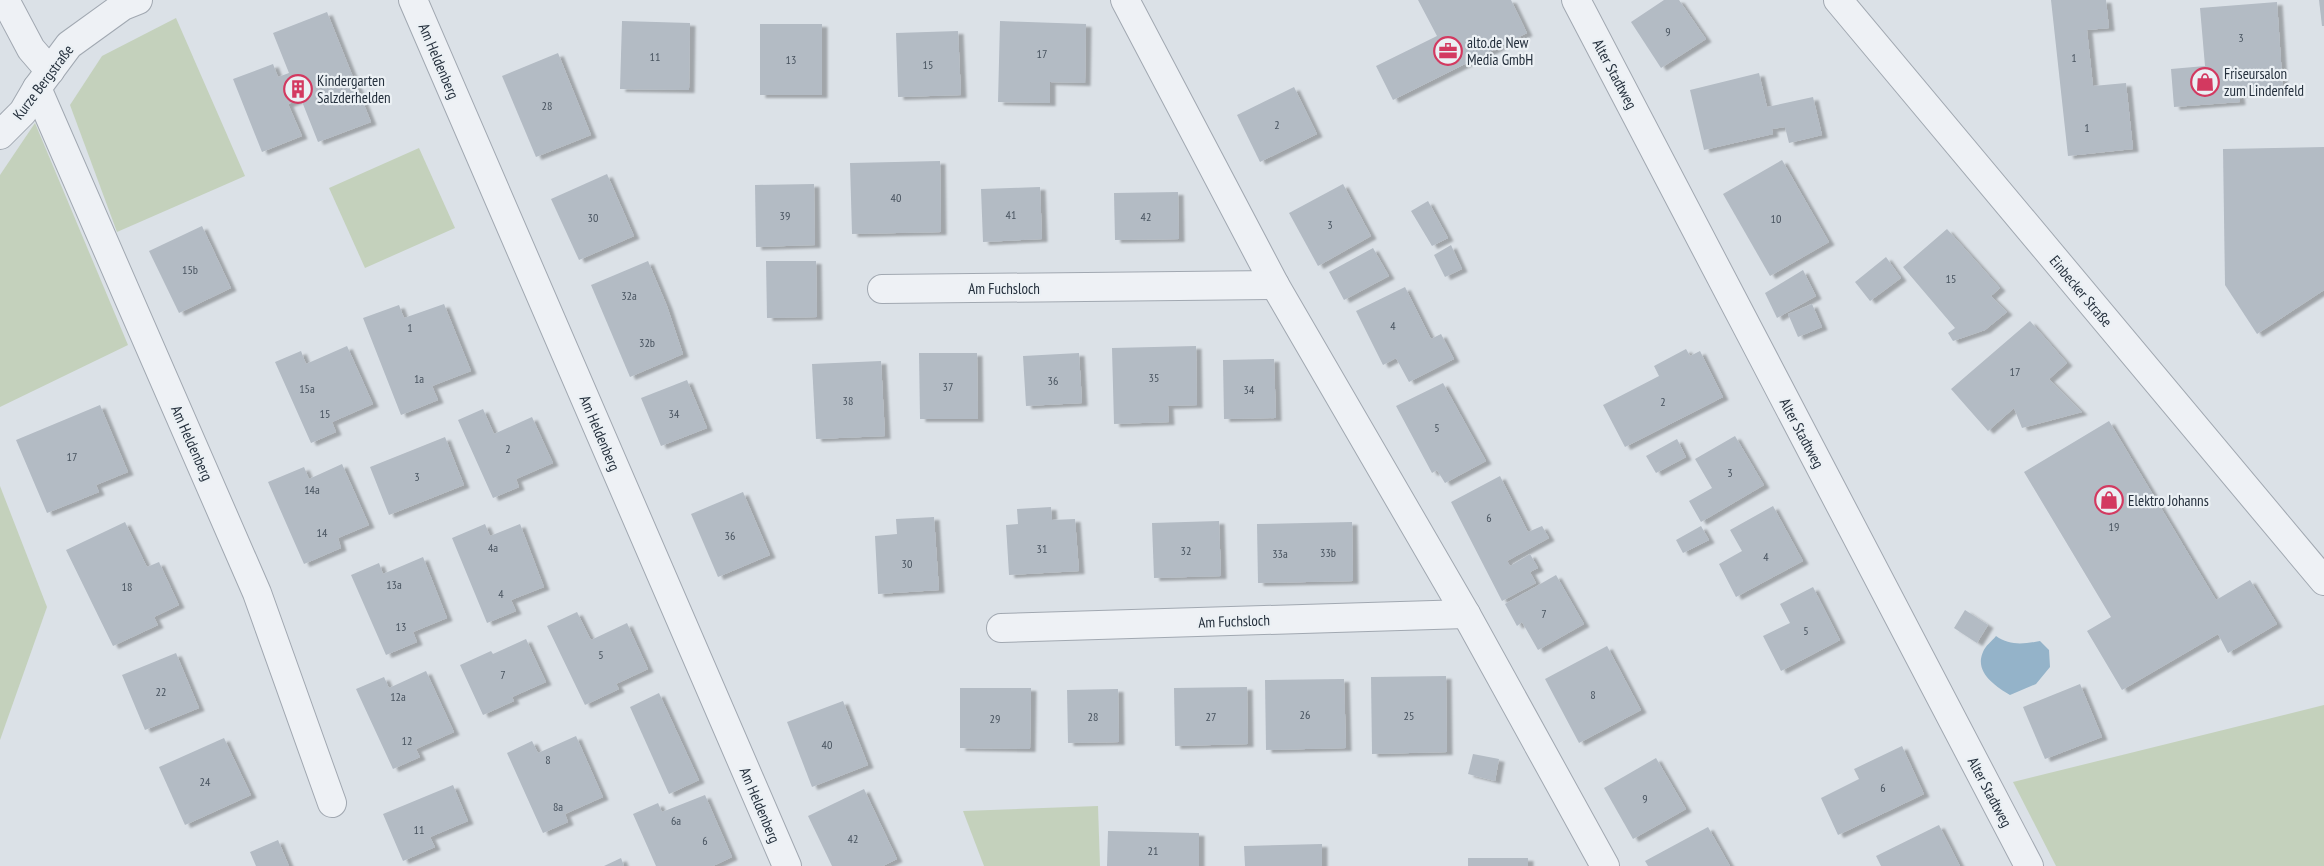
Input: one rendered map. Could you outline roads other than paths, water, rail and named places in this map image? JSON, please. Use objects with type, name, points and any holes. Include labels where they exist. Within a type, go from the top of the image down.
[{"type":"street","name":"Am Heldenberg","points":[[5,0],[31,49],[258,593],[332,803]]},
{"type":"street","name":"Kurze Bergstraße","points":[[0,135],[23,112],[69,45],[123,6],[138,0]]},
{"type":"street","name":"Am Heldenberg","points":[[412,0],[787,866]]},
{"type":"street","points":[[1125,0],[1275,285],[1466,614],[1605,866]]},
{"type":"street","name":"Alter Stadtweg","points":[[1576,0],[2029,866]]},
{"type":"street","name":"Einbecker Straße","points":[[1838,0],[2324,581]]},
{"type":"street","name":"Am Fuchsloch","points":[[882,288],[1275,285]]},
{"type":"street","name":"Am Fuchsloch","points":[[1002,628],[1466,614]]},
{"type":"water","points":[[1996,636],[2012,643],[2040,641],[2049,650],[2050,667],[2036,684],[2010,695],[1992,683],[1981,666],[1981,659],[1985,648]]},
{"type":"place","name":"alto.de New Media GmbH","points":[[1448,51]]},
{"type":"place","name":"Friseursalon zum Lindenfeld","points":[[2205,82]]},
{"type":"place","name":"Kindergarten Salzderhelden","points":[[298,89]]},
{"type":"place","name":"Elektro Johanns","points":[[2109,500]]}]
